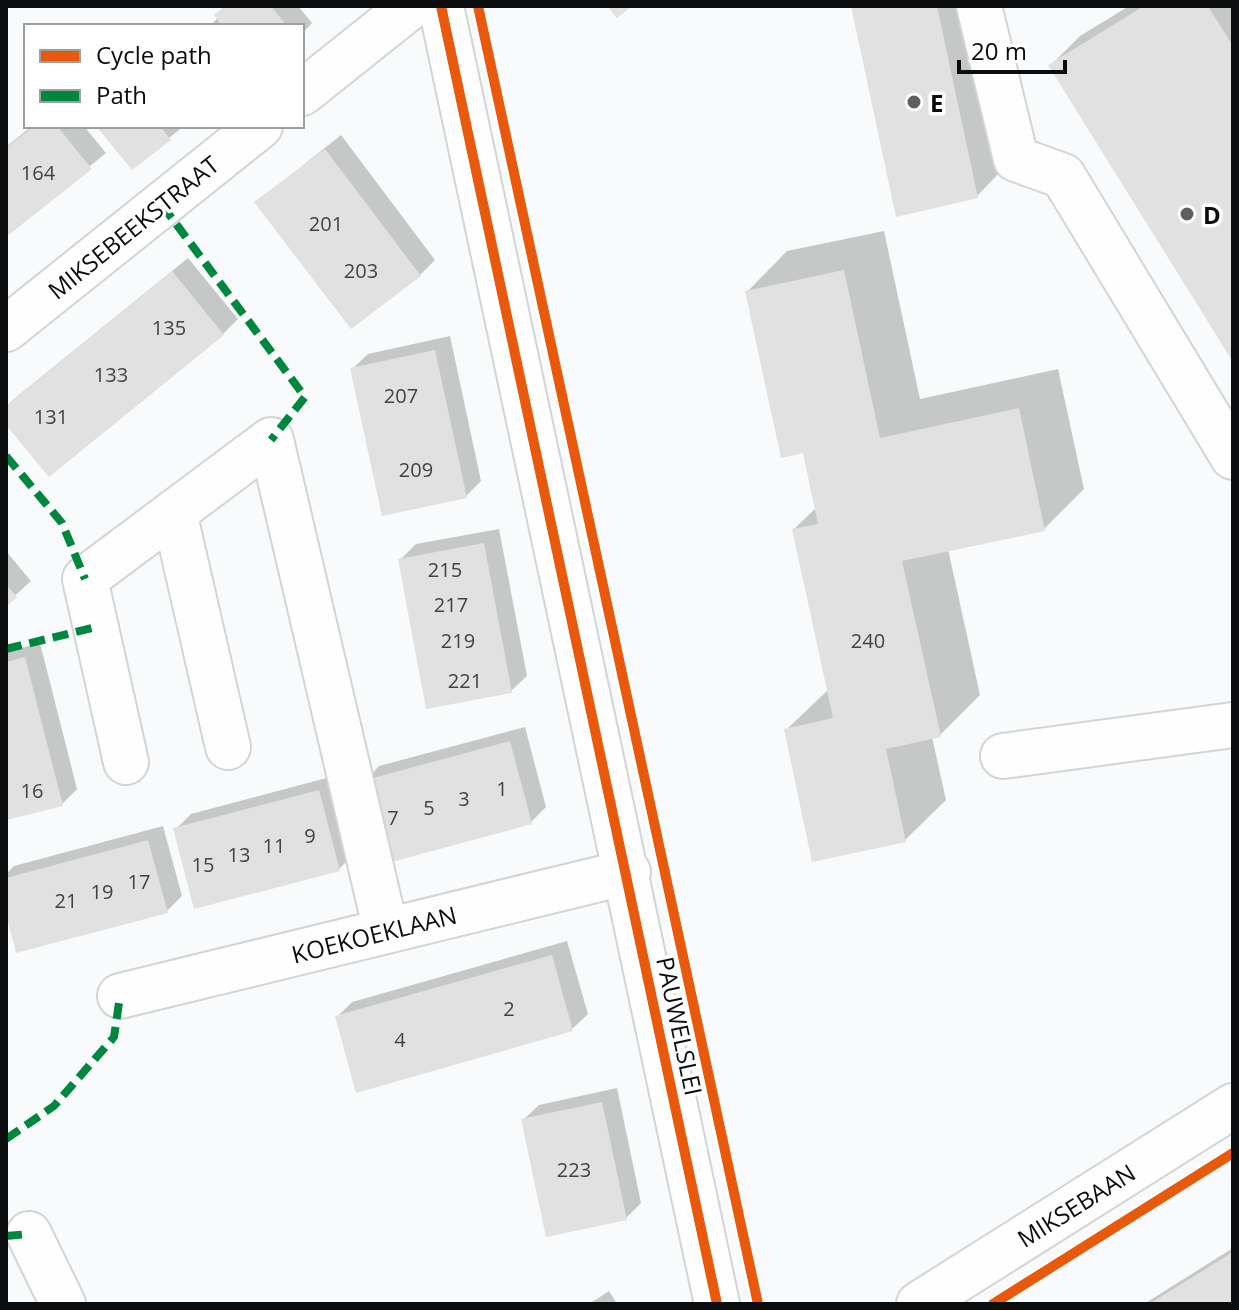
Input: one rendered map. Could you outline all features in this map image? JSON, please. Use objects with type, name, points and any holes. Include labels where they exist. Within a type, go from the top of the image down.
[{"type":"street","points":[[304,91],[411,6]]},
{"type":"street","name":"PAUWELSLEI","points":[[441,6],[628,872],[717,1304]]},
{"type":"street","points":[[979,6],[1016,159],[1063,176],[1233,457]]},
{"type":"street","name":"MIKSEBEEKSTRAAT","points":[[6,329],[257,128]]},
{"type":"street","points":[[126,762],[85,579],[271,440],[386,931]]},
{"type":"street","points":[[174,512],[228,747]]},
{"type":"street","points":[[1003,756],[1233,725]]},
{"type":"street","name":"KOEKOEKLAAN","points":[[120,996],[628,872]]},
{"type":"street","name":"MIKSEBAAN","points":[[919,1304],[1233,1106]]},
{"type":"street","points":[[29,1234],[63,1304]]},
{"type":"building","points":[[225,6],[271,6],[285,24],[221,24],[214,15]]},
{"type":"building","points":[[607,6],[632,6],[617,18]]},
{"type":"building","name":"E","points":[[851,6],[937,6],[978,198],[896,217]]},
{"type":"building","name":"D","points":[[1144,6],[1208,6],[1233,46],[1233,362],[1048,65]]},
{"type":"building","points":[[31,128],[59,128],[92,169],[6,237],[6,148]]},
{"type":"building","points":[[98,128],[162,128],[171,140],[132,170]]},
{"type":"building","points":[[325,149],[421,276],[351,329],[254,202]]},
{"type":"building","points":[[844,270],[880,438],[1019,408],[1045,531],[902,561],[941,737],[886,749],[906,842],[812,862],[784,729],[833,718],[792,529],[818,524],[803,453],[781,458],[745,291]]},
{"type":"building","points":[[172,271],[224,335],[49,477],[6,425],[6,406]]},
{"type":"building","points":[[435,350],[467,498],[382,516],[350,368]]},
{"type":"building","points":[[484,543],[512,693],[426,709],[398,559]]},
{"type":"building","points":[[6,584],[17,597],[6,607]]},
{"type":"building","points":[[25,657],[63,806],[6,820],[6,662]]},
{"type":"building","points":[[510,741],[532,824],[384,864],[362,781]]},
{"type":"building","points":[[319,790],[340,871],[194,909],[173,828]]},
{"type":"building","points":[[148,840],[168,913],[16,953],[6,915],[6,878]]},
{"type":"building","points":[[552,955],[573,1031],[356,1093],[335,1016]]},
{"type":"building","points":[[602,1102],[627,1220],[546,1237],[521,1119]]},
{"type":"building","points":[[1233,1252],[1233,1304],[1150,1304],[1162,1296]]},
{"type":"marked path","points":[[162,205],[305,397],[271,440]]},
{"type":"marked path","points":[[6,456],[62,523],[85,579]]},
{"type":"marked path","points":[[6,649],[96,627]]},
{"type":"marked path","points":[[6,1139],[54,1106],[114,1037],[120,996]]},
{"type":"marked path","points":[[6,1236],[29,1234]]},
{"type":"cycle path","points":[[441,6],[717,1304]]},
{"type":"cycle path","points":[[478,6],[758,1304]]},
{"type":"cycle path","points":[[993,1304],[1233,1153]]},
{"type":"place","name":"E","points":[[914,102]]},
{"type":"place","name":"D","points":[[1187,214]]}]
